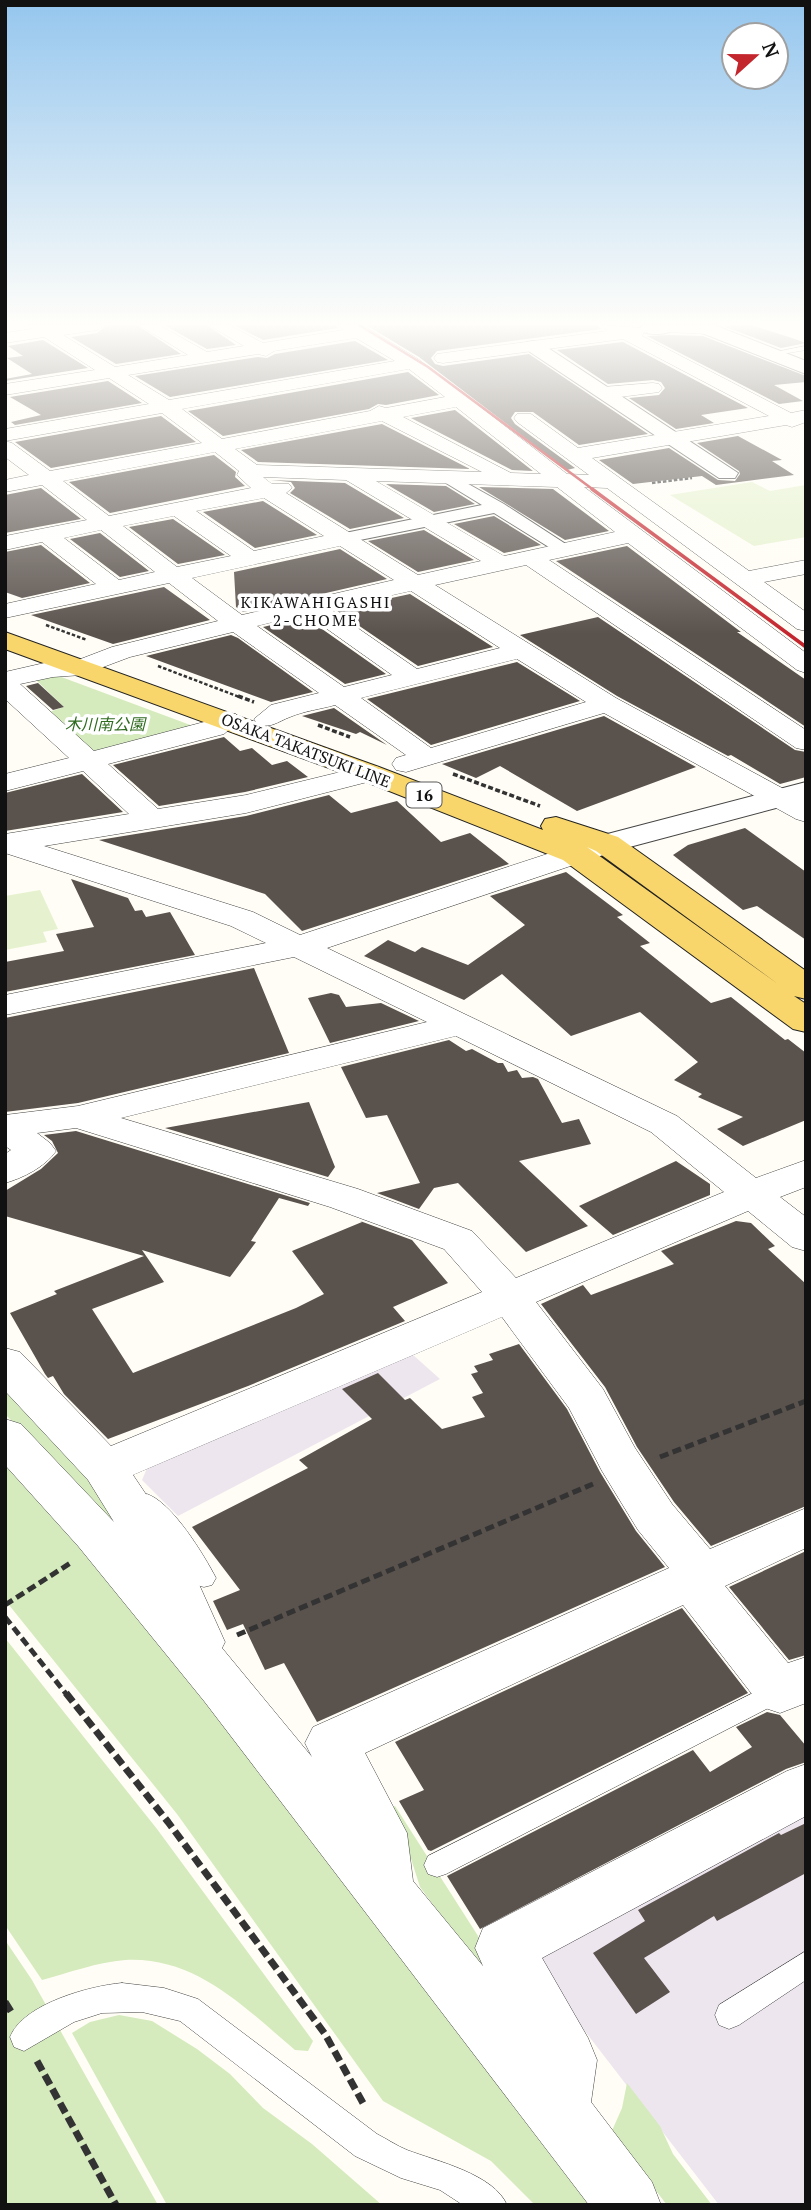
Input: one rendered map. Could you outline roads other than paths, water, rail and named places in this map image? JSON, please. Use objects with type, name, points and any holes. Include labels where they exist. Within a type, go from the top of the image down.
[{"type":"main road","name":"OSAKA TAKATSUKI LINE","points":[[5,625],[227,720],[574,853],[806,1021]]},
{"type":"main road","name":"OSAKA TAKATSUKI LINE","points":[[5,640],[91,663],[267,719],[607,844],[806,988]]},
{"type":"street","points":[[5,435],[43,428]]},
{"type":"street","points":[[195,428],[252,471],[456,483],[512,479],[616,485]]},
{"type":"street","points":[[5,486],[311,428]]},
{"type":"street","points":[[410,428],[512,479]]},
{"type":"street","points":[[497,428],[632,535],[806,665]]},
{"type":"street","points":[[538,428],[806,624]]},
{"type":"street","points":[[657,428],[727,473]]},
{"type":"street","points":[[574,455],[731,428]]},
{"type":"street","points":[[5,447],[239,625],[428,758]]},
{"type":"street","points":[[134,461],[154,476]]},
{"type":"street","points":[[252,471],[247,475],[268,491],[607,704],[792,795],[806,813]]},
{"type":"street","points":[[5,543],[107,523],[183,502],[268,491],[350,475],[501,564]]},
{"type":"street","points":[[396,501],[456,483],[566,550]]},
{"type":"street","points":[[183,502],[250,558]]},
{"type":"street","points":[[5,520],[119,577],[143,581],[498,507]]},
{"type":"street","points":[[75,529],[95,544]]},
{"type":"street","points":[[5,682],[53,669],[91,663],[310,606],[632,535]]},
{"type":"street","points":[[530,558],[806,742]]},
{"type":"street","points":[[746,579],[806,567]]},
{"type":"street","points":[[5,611],[119,577]]},
{"type":"street","points":[[310,606],[414,678]]},
{"type":"street","points":[[267,719],[280,711],[521,650]]},
{"type":"street","points":[[5,682],[153,820]]},
{"type":"street","points":[[399,766],[607,704]]},
{"type":"street","points":[[5,783],[214,728],[227,720]]},
{"type":"street","points":[[5,842],[33,840],[246,804],[369,774]]},
{"type":"street","points":[[5,1005],[299,946],[574,853],[792,795]]},
{"type":"street","points":[[5,842],[242,919],[664,1124],[806,1238]]},
{"type":"street","points":[[5,1127],[78,1117],[460,1025]]},
{"type":"street","points":[[78,1117],[344,1198],[458,1240],[509,1296],[587,1400],[654,1517],[696,1575],[793,1685]]},
{"type":"street","points":[[5,1127],[37,1151],[5,1171]]},
{"type":"street","points":[[104,1468],[806,1172]]},
{"type":"street","points":[[5,1363],[104,1468],[167,1565],[219,1653],[386,1893],[559,2108],[629,2205]]},
{"type":"street","points":[[5,1436],[54,1485],[103,1543],[219,1653]]},
{"type":"street","points":[[386,1893],[379,1833],[332,1743],[806,1527]]},
{"type":"street","points":[[559,2108],[566,2060],[504,1948],[806,1788]]},
{"type":"lane","points":[[104,1468],[133,1489],[165,1522],[189,1552],[204,1578]]},
{"type":"lane","points":[[436,1865],[793,1685]]},
{"type":"lane","points":[[729,2015],[806,1964]]},
{"type":"lane","points":[[24,2037],[49,2018],[84,2003],[120,1996],[155,1998],[188,2009],[366,2145],[401,2163],[447,2177],[492,2205]]},
{"type":"railway","points":[[510,428],[595,491]]},
{"type":"railway","points":[[592,489],[806,647]]},
{"type":"district","name":"KIKAWAHIGASHI 2-CHOME","points":[[316,611]]},
{"type":"park label","name":"木川南公園","points":[[105,724]]}]
